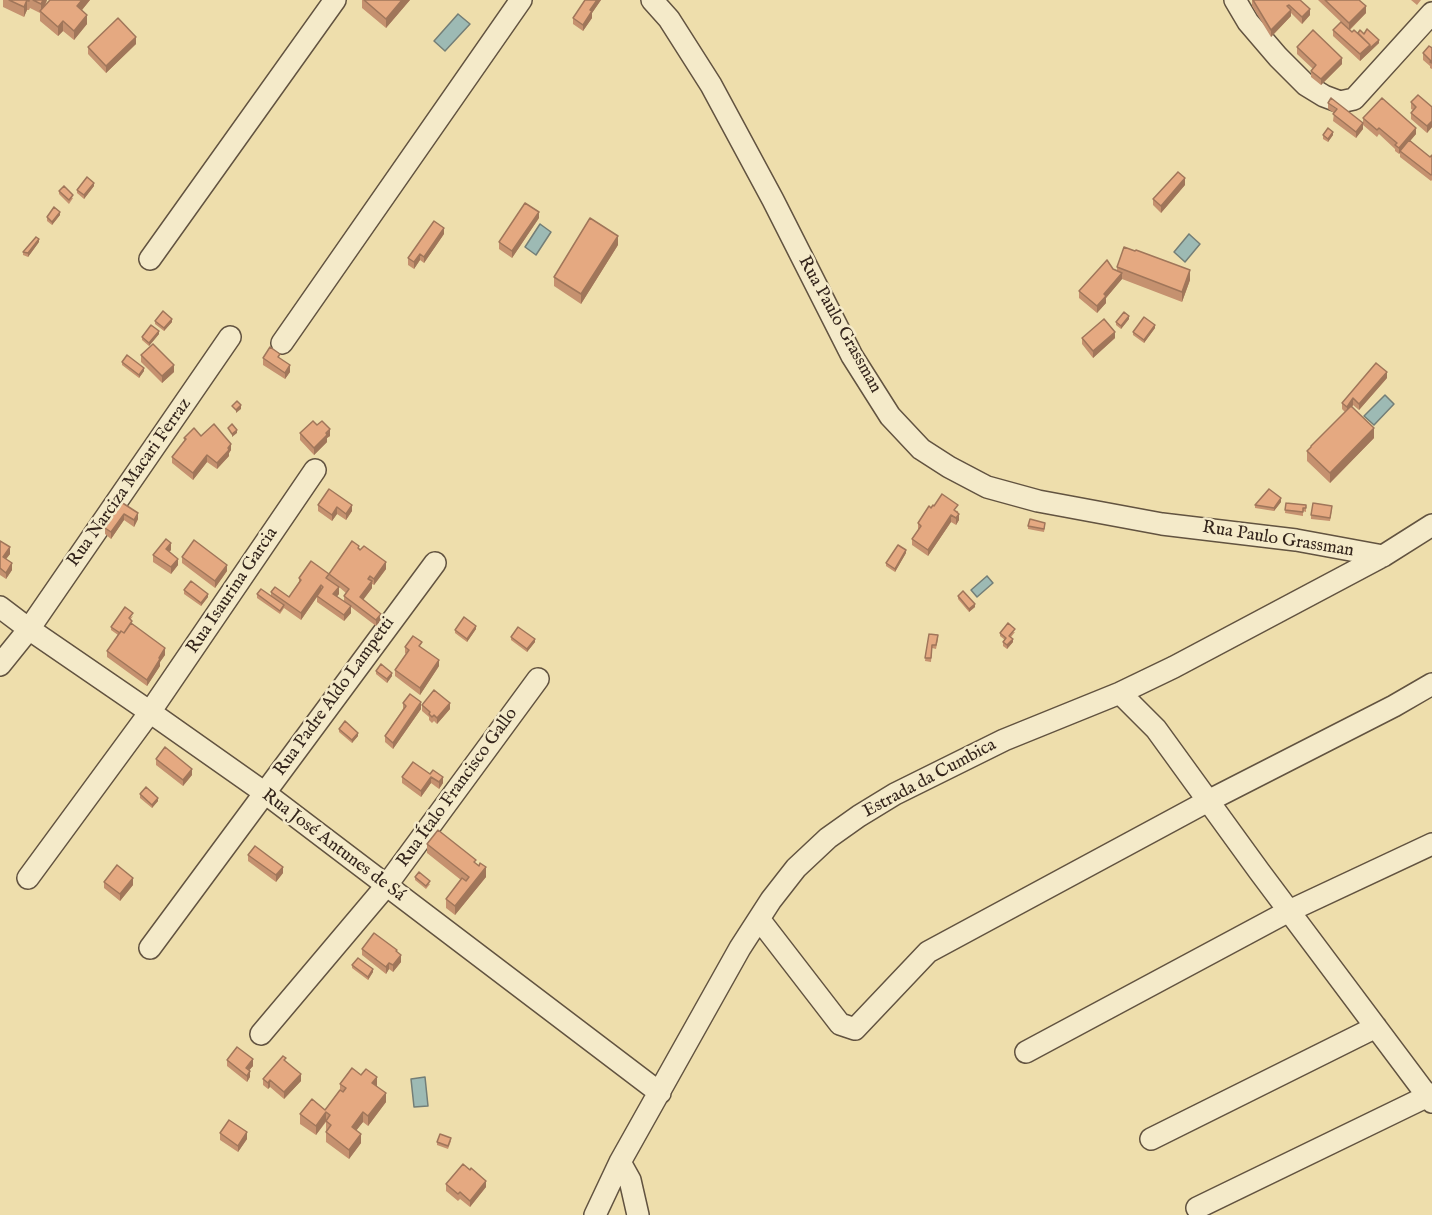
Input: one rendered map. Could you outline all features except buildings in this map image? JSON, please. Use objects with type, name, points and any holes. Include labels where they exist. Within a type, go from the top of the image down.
[{"type":"street","points":[[150,259],[334,0]]},
{"type":"street","points":[[282,343],[521,0]]},
{"type":"street","name":"Rua Paulo Grassman","points":[[652,0],[669,19],[711,85],[773,200],[852,356],[890,416],[921,449],[987,487],[1038,501],[1162,524],[1296,540],[1383,556]]},
{"type":"street","points":[[1234,0],[1248,22],[1306,85],[1340,102],[1354,99],[1432,13]]},
{"type":"street","name":"Rua Narciza Macari Ferraz","points":[[0,665],[29,629],[230,337]]},
{"type":"street","name":"Rua Isaurina Garcia","points":[[28,878],[150,712],[315,470]]},
{"type":"street","name":"Estrada da Cumbica","points":[[596,1215],[620,1162],[740,948],[771,900],[796,868],[828,838],[895,794],[1004,740],[1120,693],[1174,668],[1383,556],[1432,525]]},
{"type":"street","name":"Rua Padre Aldo Lampetti","points":[[150,948],[435,562]]},
{"type":"street","name":"Rua José Antunes de Sá","points":[[0,607],[265,793],[660,1094]]},
{"type":"street","name":"Rua Ítalo Francisco Gallo","points":[[261,1034],[386,886],[538,679]]},
{"type":"street","points":[[759,919],[840,1024],[855,1029],[928,952],[1208,801],[1394,706],[1432,684]]},
{"type":"street","points":[[1120,693],[1156,729],[1289,911],[1431,1097],[1197,1208]]},
{"type":"street","points":[[1026,1052],[1289,911],[1432,844]]},
{"type":"street","points":[[1151,1139],[1376,1027]]},
{"type":"street","points":[[620,1162],[630,1180],[638,1215]]},
{"type":"water","points":[[458,14],[470,24],[445,51],[434,41]]},
{"type":"water","points":[[540,224],[551,232],[536,255],[525,247]]},
{"type":"water","points":[[1189,234],[1200,244],[1185,262],[1174,252]]},
{"type":"water","points":[[1385,395],[1394,404],[1374,425],[1364,416]]},
{"type":"water","points":[[987,576],[993,583],[977,597],[971,590]]},
{"type":"water","points":[[425,1077],[428,1106],[414,1107],[411,1079]]}]
